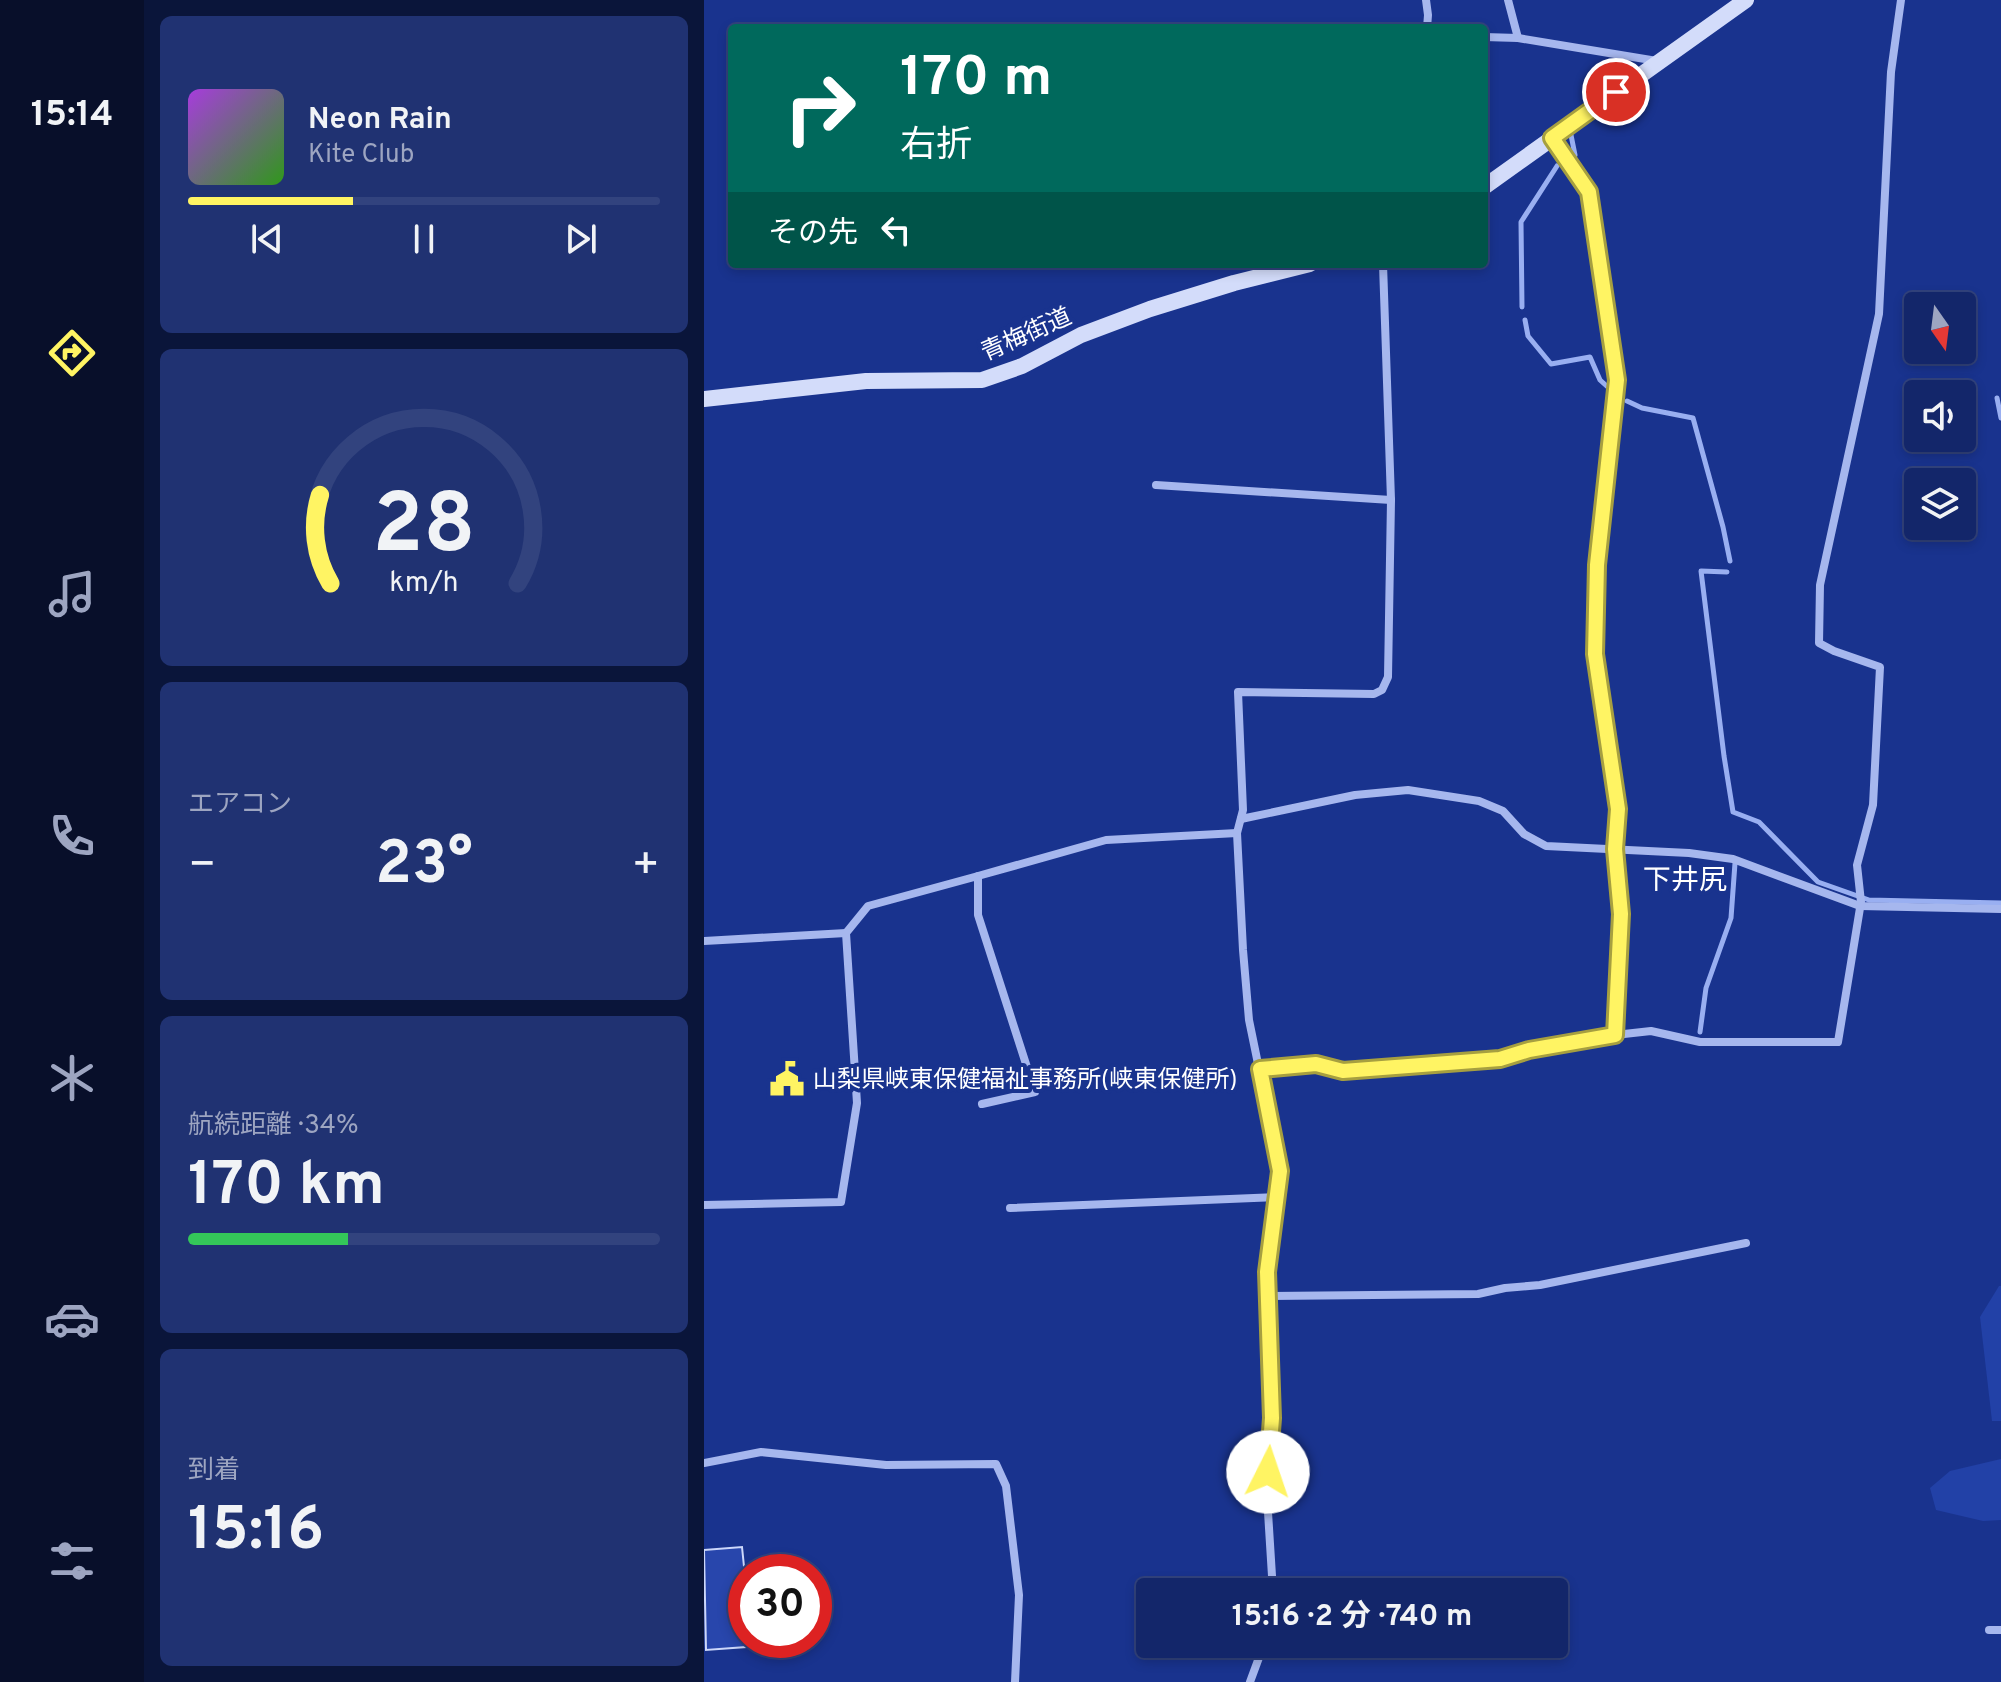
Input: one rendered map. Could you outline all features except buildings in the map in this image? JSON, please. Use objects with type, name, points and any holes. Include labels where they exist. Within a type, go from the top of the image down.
[{"type":"main road","points":[[1488,184],[1746,0]]},
{"type":"main road","name":"青梅街道","points":[[704,399],[866,381],[982,380],[1022,366],[1081,335],[1150,309],[1294,268]]},
{"type":"street","points":[[1426,0],[1427,24]]},
{"type":"street","points":[[1508,0],[1518,38]]},
{"type":"street","points":[[1260,1069],[1316,1064],[1343,1071],[1500,1059],[1529,1050],[1651,1031],[1700,1042],[1838,1042],[1860,904],[1857,865],[1873,805],[1880,667],[1819,643],[1820,585],[1879,314],[1891,72],[1901,0]]},
{"type":"street","points":[[1488,37],[1518,38],[1659,61]]},
{"type":"street","points":[[1552,138],[1589,192],[1617,380],[1597,565],[1595,654],[1618,809],[1615,849],[1621,914],[1615,1035]]},
{"type":"street","points":[[1272,1578],[1267,1496],[1272,1418],[1267,1272],[1280,1171],[1248,1006],[1237,833],[1243,810],[1238,692],[1374,694],[1382,690],[1388,677],[1391,500],[1383,268]]},
{"type":"street","points":[[1156,485],[1391,500]]},
{"type":"street","points":[[1241,819],[1355,795],[1408,790],[1479,801],[1503,811],[1524,834],[1546,846],[1689,853],[1733,859],[1860,904],[2001,909]]},
{"type":"street","points":[[704,1205],[841,1202],[857,1103],[846,933],[868,906],[1106,840],[1237,833]]},
{"type":"street","points":[[978,876],[978,915],[1035,1092],[982,1104]]},
{"type":"street","points":[[704,941],[846,933]]},
{"type":"street","points":[[1010,1208],[1277,1197]]},
{"type":"street","points":[[1269,1296],[1478,1294],[1540,1285],[1746,1243]]},
{"type":"street","points":[[704,1463],[761,1452],[886,1465],[996,1464],[1006,1486],[1019,1595],[1015,1682]]},
{"type":"street","points":[[1989,1630],[2001,1630]]},
{"type":"street","points":[[1250,1682],[1259,1658]]},
{"type":"shaded area","points":[[1999,1286],[2001,1421],[1992,1421],[1980,1317]]},
{"type":"shaded area","points":[[2001,1459],[2001,1520],[1983,1521],[1936,1510],[1930,1488],[1950,1471]]},
{"type":"waterway","points":[[1571,135],[1575,155]]},
{"type":"waterway","points":[[1522,307],[1521,222],[1557,166]]},
{"type":"waterway","points":[[1525,320],[1528,336],[1551,364],[1590,357],[1600,380],[1610,389]]},
{"type":"waterway","points":[[1997,398],[2001,418]]},
{"type":"waterway","points":[[1627,401],[1642,408],[1693,418],[1730,561]]},
{"type":"waterway","points":[[1727,572],[1701,571],[1733,812],[1759,822],[1818,882],[1869,900],[2001,903]]},
{"type":"waterway","points":[[1700,1032],[1706,988],[1731,918],[1735,863]]},
{"type":"place","name":"山梨県峡東保健福祉事務所(峡東保健所)","points":[[787,1079]]},
{"type":"district","name":"下井尻","points":[[1685,879]]},
{"type":"route","points":[[1268,1472],[1272,1418],[1267,1272],[1280,1171],[1260,1069],[1316,1064],[1343,1071],[1500,1059],[1529,1050],[1615,1035],[1621,914],[1615,849],[1618,809],[1595,654],[1597,565],[1617,380],[1589,192],[1552,138],[1616,92]]}]
